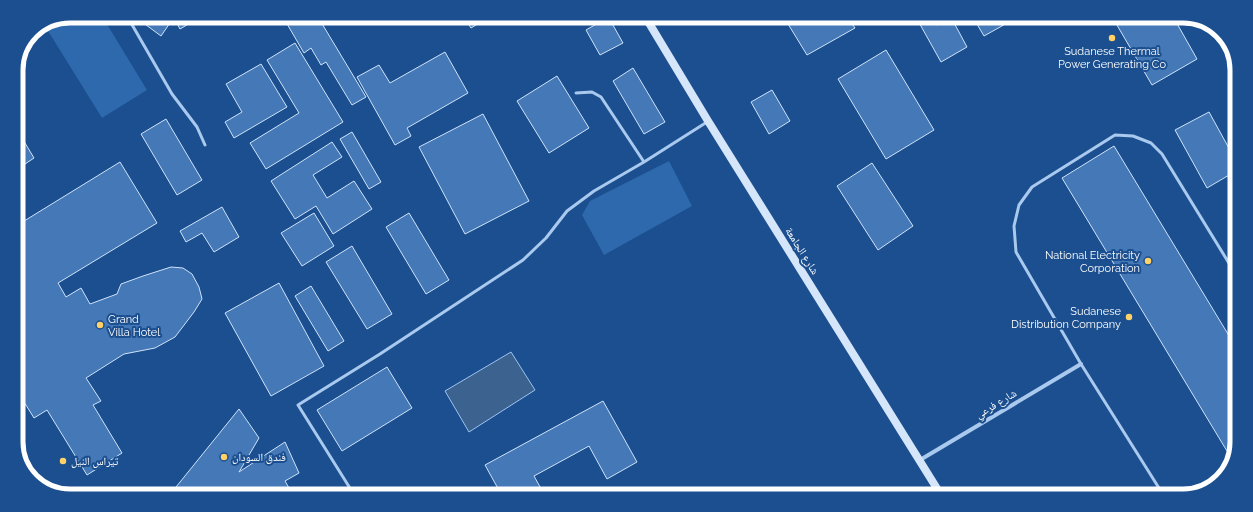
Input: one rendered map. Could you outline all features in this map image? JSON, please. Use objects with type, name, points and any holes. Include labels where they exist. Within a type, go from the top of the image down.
[{"type":"main road","name":"شارع الجامعة","points":[[649,23],[708,121],[937,489]]},
{"type":"street","name":"شارع فرعي","points":[[920,460],[1081,364]]},
{"type":"lane","points":[[131,23],[172,94],[197,127],[205,145]]},
{"type":"lane","points":[[576,93],[592,92],[601,96],[644,162]]},
{"type":"lane","points":[[350,489],[298,405],[380,354],[523,260],[546,238],[566,211],[594,191],[644,162],[708,121]]},
{"type":"lane","points":[[1160,489],[1081,364],[1016,252],[1014,226],[1019,205],[1032,187],[1115,135],[1133,136],[1151,143],[1162,154],[1230,265]]},
{"type":"shaded area","points":[[70,23],[106,23],[147,90],[102,118],[47,29]]},
{"type":"shaded area","points":[[669,161],[692,206],[604,255],[582,215],[590,201]]},
{"type":"shaded area","points":[[511,352],[535,390],[469,432],[445,391]]},
{"type":"building","points":[[143,23],[170,23],[161,36]]},
{"type":"building","points":[[177,23],[190,23],[180,29]]},
{"type":"building","points":[[286,23],[322,23],[366,97],[352,105],[326,62],[321,65],[311,48],[304,53]]},
{"type":"building","points":[[468,23],[479,23],[471,28]]},
{"type":"building","points":[[598,23],[612,23],[623,43],[600,55],[586,30]]},
{"type":"building","points":[[787,23],[852,23],[855,28],[807,55]]},
{"type":"building","points":[[919,23],[935,23],[936,25],[940,23],[954,23],[967,47],[941,62]]},
{"type":"building","points":[[976,23],[1007,23],[984,36]]},
{"type":"building","points":[[1116,23],[1177,23],[1197,59],[1152,85]]},
{"type":"building","points":[[295,43],[343,122],[266,169],[250,143],[299,113],[267,60]]},
{"type":"building","points":[[886,50],[934,130],[886,159],[838,79]]},
{"type":"building","points":[[445,52],[468,93],[407,128],[411,136],[395,145],[357,77],[379,65],[390,83]]},
{"type":"building","points":[[261,64],[287,107],[234,138],[225,122],[242,112],[226,84]]},
{"type":"building","points":[[633,68],[665,122],[644,134],[613,81]]},
{"type":"building","points":[[557,76],[589,128],[549,153],[517,101]]},
{"type":"building","points":[[772,90],[790,121],[769,134],[751,102]]},
{"type":"building","points":[[1209,112],[1230,150],[1230,175],[1207,188],[1175,130]]},
{"type":"building","points":[[483,114],[529,201],[465,234],[419,147]]},
{"type":"building","points":[[166,119],[202,180],[177,195],[141,134]]},
{"type":"building","points":[[352,132],[381,182],[369,189],[340,139]]},
{"type":"building","points":[[23,140],[34,158],[23,165]]},
{"type":"building","points":[[332,142],[342,157],[313,175],[327,198],[354,181],[372,209],[333,234],[316,206],[295,219],[271,181]]},
{"type":"building","name":"National Electricity Corporation","points":[[1114,146],[1230,337],[1230,442],[1228,453],[1062,178]]},
{"type":"building","name":"Grand Villa Hotel","points":[[120,162],[157,223],[58,283],[66,297],[81,288],[90,304],[117,294],[121,284],[171,267],[183,268],[192,274],[199,287],[202,299],[175,337],[155,348],[124,354],[86,378],[101,401],[93,405],[122,453],[87,475],[47,410],[34,418],[23,400],[23,222]]},
{"type":"building","points":[[872,163],[913,226],[878,250],[837,186]]},
{"type":"building","points":[[222,207],[239,237],[214,252],[202,233],[186,242],[180,231]]},
{"type":"building","points":[[314,213],[334,246],[302,266],[281,233]]},
{"type":"building","points":[[409,213],[449,280],[426,294],[386,227]]},
{"type":"building","points":[[352,246],[392,314],[367,329],[326,262]]},
{"type":"building","points":[[279,283],[324,366],[271,396],[225,313]]},
{"type":"building","points":[[311,286],[344,341],[328,351],[295,296]]},
{"type":"building","points":[[387,367],[412,408],[342,451],[317,410]]},
{"type":"building","points":[[603,401],[637,462],[607,479],[589,446],[534,476],[541,489],[498,489],[485,465]]},
{"type":"building","name":"فندق السودان","points":[[239,409],[259,438],[239,472],[285,442],[299,473],[285,481],[290,489],[174,489]]},
{"type":"place","name":"Sudanese Thermal Power Generating Co","points":[[1112,38]]},
{"type":"place","name":"National Electricity Corporation","points":[[1148,261]]},
{"type":"place","name":"Sudanese Distribution Company","points":[[1129,317]]},
{"type":"place","name":"Grand Villa Hotel","points":[[100,325]]},
{"type":"place","name":"فندق السودان","points":[[224,457]]},
{"type":"place","name":"تيراس النيل","points":[[63,461]]}]
